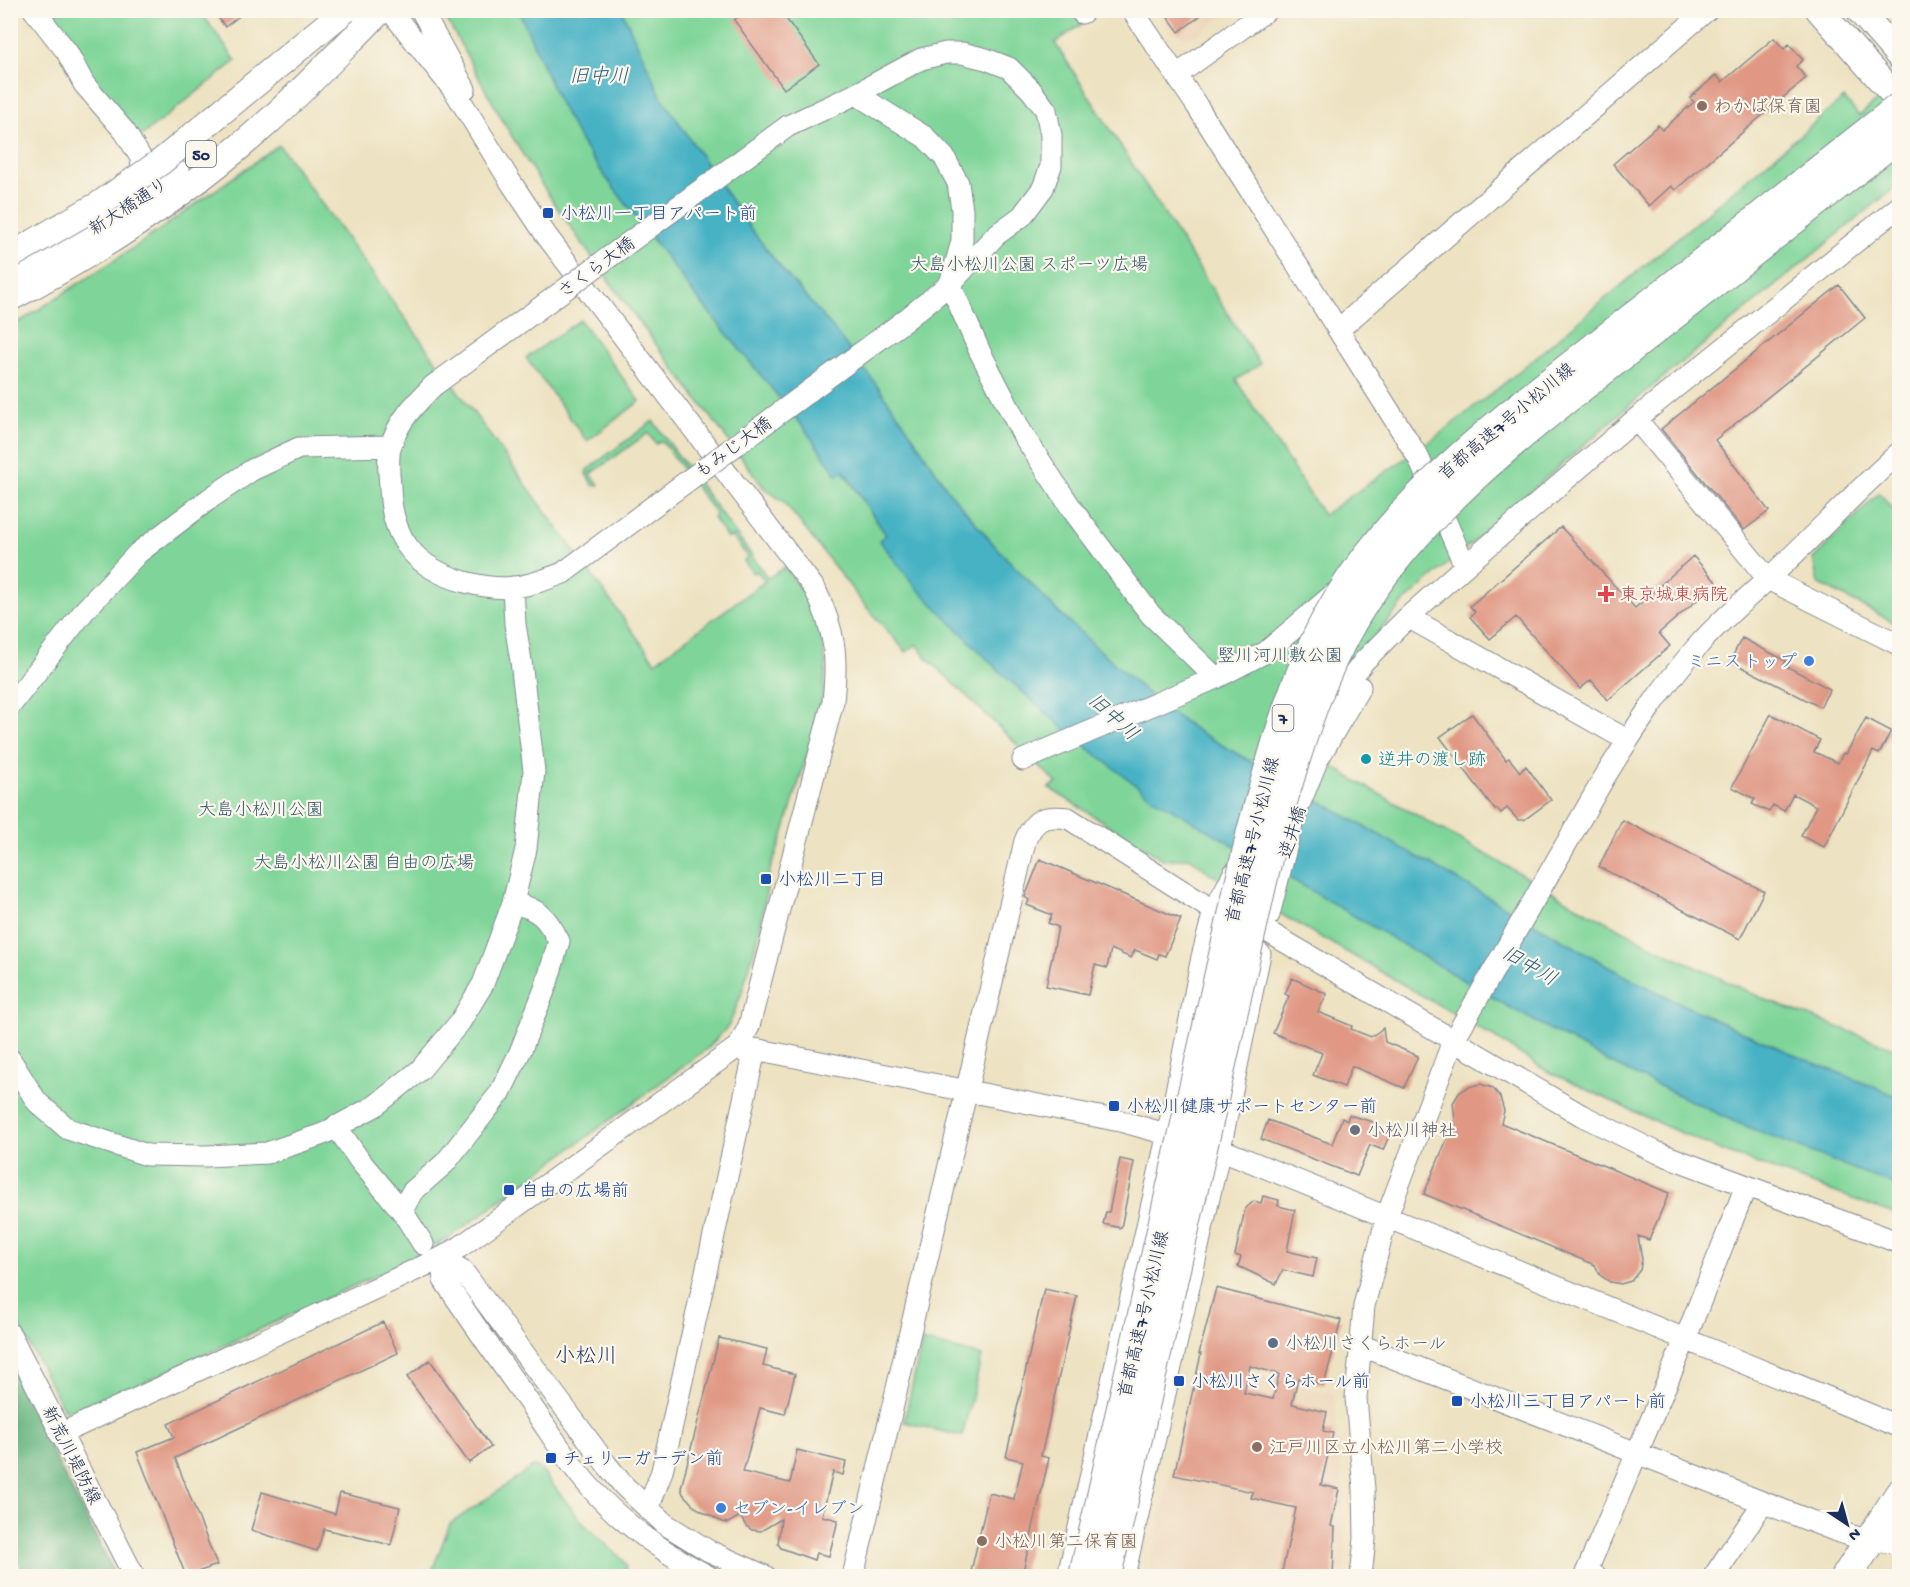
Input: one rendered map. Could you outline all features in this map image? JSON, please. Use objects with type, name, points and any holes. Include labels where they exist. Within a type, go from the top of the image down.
[{"type":"highway","name":"首都高速7号小松川線","points":[[1084,1576],[1252,831],[1282,720],[1297,681],[1337,602],[1388,530],[1425,490],[1465,453],[1528,400],[1899,107]]},
{"type":"highway","name":"首都高速7号小松川線","points":[[1106,1576],[1273,832],[1306,723],[1335,653],[1356,615],[1407,546],[1446,503],[1542,418],[1899,135]]},
{"type":"highway","points":[[1847,1576],[1899,1494]]},
{"type":"main road","points":[[10,236],[60,209],[116,173],[234,81],[337,10]]},
{"type":"main road","name":"新大橋通り","points":[[10,256],[100,204],[162,161],[345,10]]},
{"type":"main road","name":"新大橋通り","points":[[11,291],[63,249],[174,176],[379,10]]},
{"type":"main road","points":[[1819,10],[1899,102]]},
{"type":"main road","points":[[1859,10],[1897,49]]},
{"type":"street","points":[[10,264],[129,191],[143,179],[141,158],[125,132],[84,84],[67,52],[34,10]]},
{"type":"street","points":[[60,1434],[441,1258],[492,1226],[739,1046],[749,1026],[826,729],[837,669],[834,644],[825,611],[815,589],[546,235],[456,93],[390,10]]},
{"type":"street","points":[[421,10],[447,55],[510,181]]},
{"type":"street","points":[[1080,10],[1082,13],[1085,10]]},
{"type":"street","points":[[1132,10],[1177,75],[1419,459],[1465,566]]},
{"type":"street","points":[[1177,75],[1267,10]]},
{"type":"street","points":[[1339,330],[1707,10]]},
{"type":"street","name":"もみじ大橋","points":[[390,446],[390,505],[402,538],[411,553],[424,564],[447,577],[477,585],[513,587],[542,581],[563,573],[904,321],[950,284],[996,235],[1022,216],[1043,188],[1050,166],[1051,135],[1046,110],[1031,90],[1009,68],[962,53],[946,53],[921,59],[855,94]]},
{"type":"street","points":[[855,94],[926,137],[944,157],[958,183],[962,210],[962,241],[950,284],[980,352],[1023,435],[1074,512],[1151,615],[1216,678]]},
{"type":"street","name":"さくら大橋","points":[[390,446],[410,409],[433,386],[788,126],[855,94]]},
{"type":"street","points":[[1068,1576],[1168,1133],[1202,957],[1214,911],[1267,810],[1322,732],[1364,661],[1408,617],[1636,418],[1899,206]]},
{"type":"street","points":[[1636,418],[1768,579],[1899,645]]},
{"type":"street","points":[[10,706],[85,610],[138,553],[209,499],[252,471],[299,448],[390,446]]},
{"type":"street","points":[[1361,1576],[1365,1539],[1356,1398],[1364,1306],[1386,1216],[1453,1041],[1628,740],[1667,683],[1697,646],[1726,616],[1768,579],[1899,452]]},
{"type":"street","points":[[1023,759],[1216,678],[1266,652],[1418,518]]},
{"type":"street","points":[[10,1059],[37,1102],[68,1129],[147,1155],[206,1156],[267,1153],[323,1134],[375,1106],[420,1070],[460,1022],[483,984],[513,903],[526,849],[534,771],[515,624],[513,587]]},
{"type":"street","points":[[1408,617],[1628,740]]},
{"type":"street","name":"逆井橋","points":[[1124,1576],[1220,1149],[1265,930],[1293,820],[1317,761],[1322,732]]},
{"type":"street","points":[[853,1576],[1025,841],[1031,827],[1050,816],[1068,819],[1214,911]]},
{"type":"street","points":[[402,1211],[412,1192],[445,1162],[500,1093],[520,1052],[546,986],[559,942],[548,921],[531,907],[513,903]]},
{"type":"street","points":[[1265,930],[1581,1115],[1656,1152],[1899,1243]]},
{"type":"street","points":[[739,1046],[1120,1121],[1220,1149],[1899,1427]]},
{"type":"street","points":[[648,1509],[662,1471],[753,1059],[739,1046]]},
{"type":"street","points":[[336,1126],[360,1161],[402,1211],[423,1244]]},
{"type":"street","points":[[1596,1576],[1586,1573],[1686,1340],[1746,1186]]},
{"type":"street","points":[[441,1258],[462,1270],[607,1465],[648,1509],[666,1524],[709,1551],[765,1576]]},
{"type":"street","points":[[441,1258],[444,1280],[588,1485],[631,1527],[648,1540],[676,1560],[708,1576]]},
{"type":"street","name":"新荒川堤防線","points":[[10,1334],[134,1576]]},
{"type":"street","points":[[1360,1346],[1833,1530],[1870,1541],[1899,1543]]},
{"type":"street","points":[[1714,1576],[1763,1503]]},
{"type":"shaded area","points":[[1156,11],[1231,11],[1194,37],[1172,33]]},
{"type":"shaded area","name":"江戸川区立小松川第二小学校","points":[[1194,1361],[1334,1394],[1344,1501],[1346,1550],[1344,1576],[1148,1576]]},
{"type":"green space","points":[[45,11],[200,11],[236,61],[139,138],[98,87]]},
{"type":"green space","points":[[442,11],[519,11],[558,100],[581,142],[695,295],[805,429],[837,475],[843,471],[886,535],[880,540],[999,671],[1077,740],[1462,979],[1611,1063],[1733,1121],[1899,1187],[1899,1216],[1720,1150],[1545,1070],[1494,1037],[1211,874],[1191,858],[1164,860],[1049,788],[1057,783],[926,657],[917,644],[906,652],[863,603],[784,502],[765,489],[579,240],[510,132]]},
{"type":"green space","points":[[622,11],[1100,11],[1055,43],[1260,364],[1236,380],[1323,515],[1432,440],[1511,378],[1844,98],[1859,116],[1899,82],[1899,184],[1631,404],[1404,602],[1359,655],[1301,746],[1351,778],[1650,945],[1766,1000],[1899,1050],[1899,1097],[1713,1019],[1631,979],[1199,732],[1160,705],[1059,613],[995,546],[950,493],[902,420],[831,326],[785,273],[747,224],[661,96]]},
{"type":"green space","name":"大島小松川公園 自由の広場","points":[[279,145],[655,662],[765,581],[757,571],[753,573],[744,561],[748,557],[732,536],[728,539],[713,518],[716,514],[662,441],[656,444],[648,433],[591,474],[599,485],[593,485],[586,474],[587,470],[653,421],[768,578],[785,567],[806,596],[819,624],[826,665],[822,704],[782,839],[770,869],[759,934],[741,995],[729,1025],[708,1048],[449,1238],[399,1265],[93,1406],[64,1410],[11,1310],[11,324],[21,321],[135,247]]},
{"type":"green space","points":[[580,320],[640,401],[587,441],[526,358]]},
{"type":"green space","points":[[1879,493],[1899,516],[1899,625],[1818,583],[1813,559]]},
{"type":"green space","points":[[922,1341],[982,1356],[962,1436],[904,1422]]},
{"type":"green space","points":[[10,1366],[116,1576],[25,1576],[11,1545]]},
{"type":"green space","points":[[533,1467],[539,1468],[584,1524],[623,1560],[626,1566],[624,1576],[430,1576],[450,1524]]},
{"type":"water","name":"旧中川","points":[[519,11],[622,11],[661,96],[747,224],[873,380],[950,493],[995,546],[1059,613],[1160,705],[1199,732],[1631,979],[1713,1019],[1899,1097],[1899,1187],[1733,1121],[1611,1063],[1509,1007],[1153,798],[1077,740],[999,671],[914,585],[879,540],[886,535],[844,471],[837,475],[805,429],[695,295],[581,142],[558,100]]},
{"type":"building","points":[[213,10],[247,10],[225,27]]},
{"type":"building","points":[[747,10],[780,10],[819,64],[784,89],[734,20]]},
{"type":"building","points":[[1163,10],[1208,10],[1179,32]]},
{"type":"building","points":[[1774,38],[1784,49],[1789,44],[1803,60],[1796,66],[1806,78],[1675,190],[1671,186],[1649,206],[1613,164],[1658,125],[1662,130],[1694,102],[1690,98],[1716,75],[1722,82]]},
{"type":"building","points":[[1839,285],[1865,318],[1715,440],[1769,511],[1744,530],[1661,429]]},
{"type":"building","points":[[1561,527],[1635,608],[1693,556],[1717,583],[1659,633],[1670,646],[1608,700],[1591,680],[1580,689],[1516,617],[1490,639],[1470,617],[1475,612],[1470,606]]},
{"type":"building","points":[[1742,638],[1786,661],[1784,665],[1830,689],[1820,707],[1730,661]]},
{"type":"building","points":[[1472,714],[1506,760],[1509,758],[1520,772],[1526,766],[1551,800],[1524,820],[1518,820],[1507,808],[1501,813],[1495,810],[1440,737]]},
{"type":"building","points":[[1771,714],[1820,740],[1814,752],[1838,763],[1843,753],[1846,754],[1866,718],[1891,731],[1879,754],[1873,751],[1824,847],[1801,836],[1816,806],[1793,794],[1784,811],[1773,805],[1769,812],[1752,804],[1755,799],[1732,787]]},
{"type":"building","points":[[1622,820],[1764,891],[1740,939],[1599,867]]},
{"type":"building","points":[[1040,859],[1181,919],[1165,956],[1159,954],[1157,959],[1135,950],[1131,958],[1111,949],[1107,968],[1095,965],[1088,995],[1046,986],[1058,927],[1048,923],[1052,915],[1027,905],[1029,900],[1025,897]]},
{"type":"building","points":[[1292,978],[1327,994],[1318,1012],[1352,1026],[1351,1029],[1371,1037],[1383,1028],[1385,1042],[1418,1056],[1404,1088],[1352,1066],[1344,1087],[1313,1075],[1322,1053],[1273,1033],[1289,996],[1285,994]]},
{"type":"building","points":[[1480,1084],[1493,1088],[1500,1097],[1504,1111],[1501,1123],[1669,1193],[1649,1240],[1638,1236],[1642,1259],[1640,1270],[1631,1281],[1621,1284],[1610,1282],[1600,1275],[1595,1265],[1424,1194],[1455,1120],[1453,1103],[1459,1093],[1468,1087]]},
{"type":"building","points":[[1349,1115],[1377,1123],[1374,1130],[1389,1136],[1383,1150],[1370,1145],[1357,1176],[1261,1139],[1268,1120],[1332,1144],[1342,1118],[1347,1121]]},
{"type":"building","points":[[1120,1159],[1134,1162],[1121,1228],[1103,1224],[1106,1212],[1109,1212]]},
{"type":"building","points":[[1263,1196],[1279,1200],[1278,1206],[1295,1210],[1287,1251],[1317,1258],[1313,1277],[1283,1270],[1276,1284],[1238,1266],[1241,1257],[1235,1255],[1245,1209],[1254,1201],[1261,1203]]},
{"type":"building","points":[[1216,1288],[1341,1320],[1324,1385],[1298,1378],[1292,1404],[1327,1412],[1323,1431],[1333,1433],[1321,1485],[1339,1489],[1331,1526],[1335,1527],[1333,1576],[1281,1576],[1296,1508],[1251,1498],[1253,1492],[1174,1475],[1201,1354],[1199,1354]],"holes":[[[1250,1366],[1279,1374],[1273,1399],[1244,1393]]]},
{"type":"building","points":[[1044,1289],[1077,1296],[1041,1456],[1049,1458],[1022,1576],[970,1576],[989,1493],[1014,1499],[1023,1461],[1006,1457]]},
{"type":"building","points":[[383,1322],[398,1353],[175,1458],[217,1565],[186,1576],[137,1452],[174,1437],[168,1424]]},
{"type":"building","points":[[719,1338],[767,1349],[763,1366],[795,1374],[785,1414],[760,1408],[743,1472],[790,1483],[797,1450],[846,1462],[843,1475],[833,1472],[822,1516],[838,1520],[829,1556],[816,1553],[814,1560],[781,1548],[778,1544],[781,1519],[761,1531],[752,1530],[746,1526],[740,1516],[728,1523],[722,1522],[695,1507],[683,1494],[681,1488]]},
{"type":"building","points":[[430,1360],[491,1447],[469,1463],[407,1377]]},
{"type":"building","points":[[262,1492],[335,1514],[340,1493],[400,1507],[391,1545],[324,1529],[317,1551],[251,1530]]},
{"type":"place","name":"わかば保育園","points":[[1702,106]]},
{"type":"place","name":"小松川一丁目アパート前","points":[[548,213]]},
{"type":"place","name":"東京城東病院","points":[[1606,594]]},
{"type":"place","name":"ミニストップ","points":[[1809,661]]},
{"type":"place","name":"逆井の渡し跡","points":[[1366,759]]},
{"type":"place","name":"小松川二丁目","points":[[766,879]]},
{"type":"place","name":"小松川健康サポートセンター前","points":[[1114,1106]]},
{"type":"place","name":"小松川神社","points":[[1355,1130]]},
{"type":"place","name":"自由の広場前","points":[[509,1190]]},
{"type":"place","name":"小松川さくらホール","points":[[1273,1343]]},
{"type":"place","name":"小松川さくらホール前","points":[[1179,1381]]},
{"type":"place","name":"小松川三丁目アパート前","points":[[1457,1401]]},
{"type":"place","name":"江戸川区立小松川第二小学校","points":[[1257,1447]]},
{"type":"place","name":"チェリーガーデン前","points":[[551,1458]]},
{"type":"place","name":"セブン-イレブン","points":[[721,1508]]},
{"type":"place","name":"小松川第二保育園","points":[[982,1541]]},
{"type":"district","name":"小松川","points":[[586,1355]]},
{"type":"park label","name":"大島小松川公園 スポーツ広場","points":[[1029,264]]},
{"type":"park label","name":"竪川河川敷公園","points":[[1280,655]]},
{"type":"park label","name":"大島小松川公園","points":[[261,809]]}]
